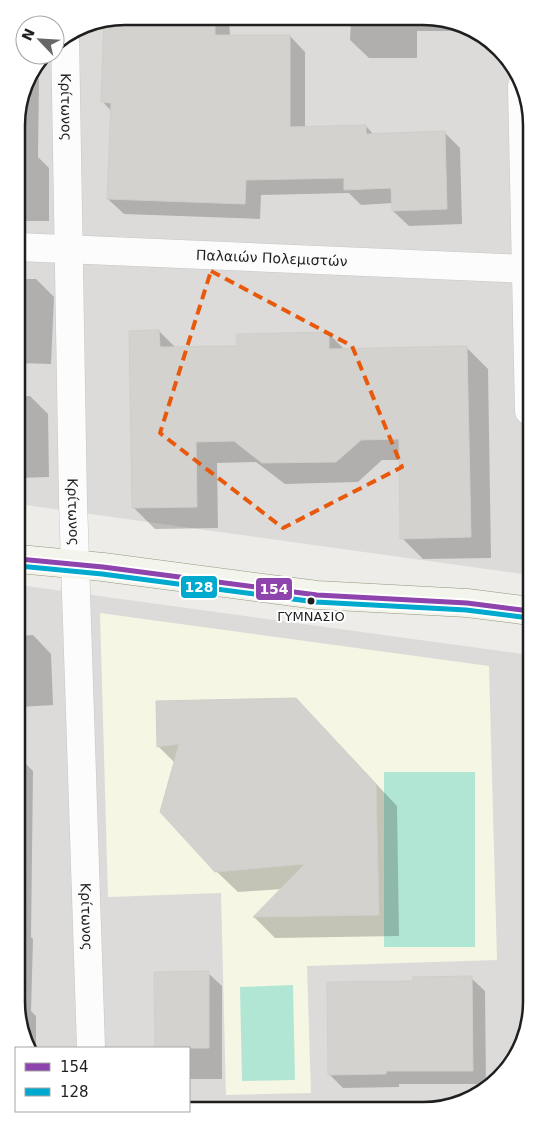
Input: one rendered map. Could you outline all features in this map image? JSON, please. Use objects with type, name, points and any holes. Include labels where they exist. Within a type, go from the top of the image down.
[{"type":"main road","points":[[25,560],[76,564],[317,595],[467,603],[523,610]]},
{"type":"street","name":"Κρίτωνος","points":[[65,45],[76,564],[91,1047]]},
{"type":"street","name":"Παλαιών Πολεμιστών","points":[[25,247],[523,269]]},
{"type":"highlighted area","points":[[211,271],[352,346],[402,467],[283,528],[160,433]]},
{"type":"shaded area","points":[[118,25],[430,25],[455,30],[467,35],[479,42],[498,59],[506,69],[518,93],[523,125],[523,574],[25,505],[25,118],[28,99],[45,65],[65,65],[65,45],[75,38],[99,28]]},
{"type":"shaded area","points":[[25,586],[523,654],[523,1009],[520,1028],[515,1041],[510,1052],[494,1073],[467,1092],[436,1101],[190,1102],[190,1047],[36,1047],[30,1034],[25,1009]]},
{"type":"shaded area","points":[[100,613],[489,666],[497,960],[307,966],[311,1093],[226,1095],[221,893],[108,897]]},
{"type":"green space","points":[[384,772],[475,772],[475,947],[384,947]]},
{"type":"green space","points":[[293,985],[295,1080],[242,1081],[240,987]]},
{"type":"building","points":[[118,25],[215,25],[215,35],[290,35],[290,127],[366,125],[366,134],[445,131],[447,209],[392,211],[391,188],[344,190],[344,178],[246,180],[245,204],[107,199],[111,103],[101,102],[104,27]]},
{"type":"building","points":[[159,330],[160,347],[237,346],[236,334],[329,332],[329,349],[467,346],[471,537],[400,539],[399,439],[361,440],[336,462],[262,463],[234,441],[196,442],[197,507],[132,508],[129,331]]},
{"type":"building","points":[[296,698],[376,784],[379,915],[253,917],[305,864],[215,872],[160,812],[179,744],[157,747],[156,701]]},
{"type":"building","points":[[209,971],[209,1048],[155,1047],[154,972]]},
{"type":"building","points":[[472,976],[473,1071],[386,1071],[386,1074],[328,1075],[327,982],[413,981],[413,977]]},
{"type":"transit line","name":"154","points":[[25,560],[103,567],[317,595],[467,603],[523,610]]},
{"type":"transit line","name":"128","points":[[25,567],[102,574],[316,602],[466,610],[523,617]]},
{"type":"place","name":"ΓΥΜΝΑΣΙΟ","points":[[311,601]]}]
